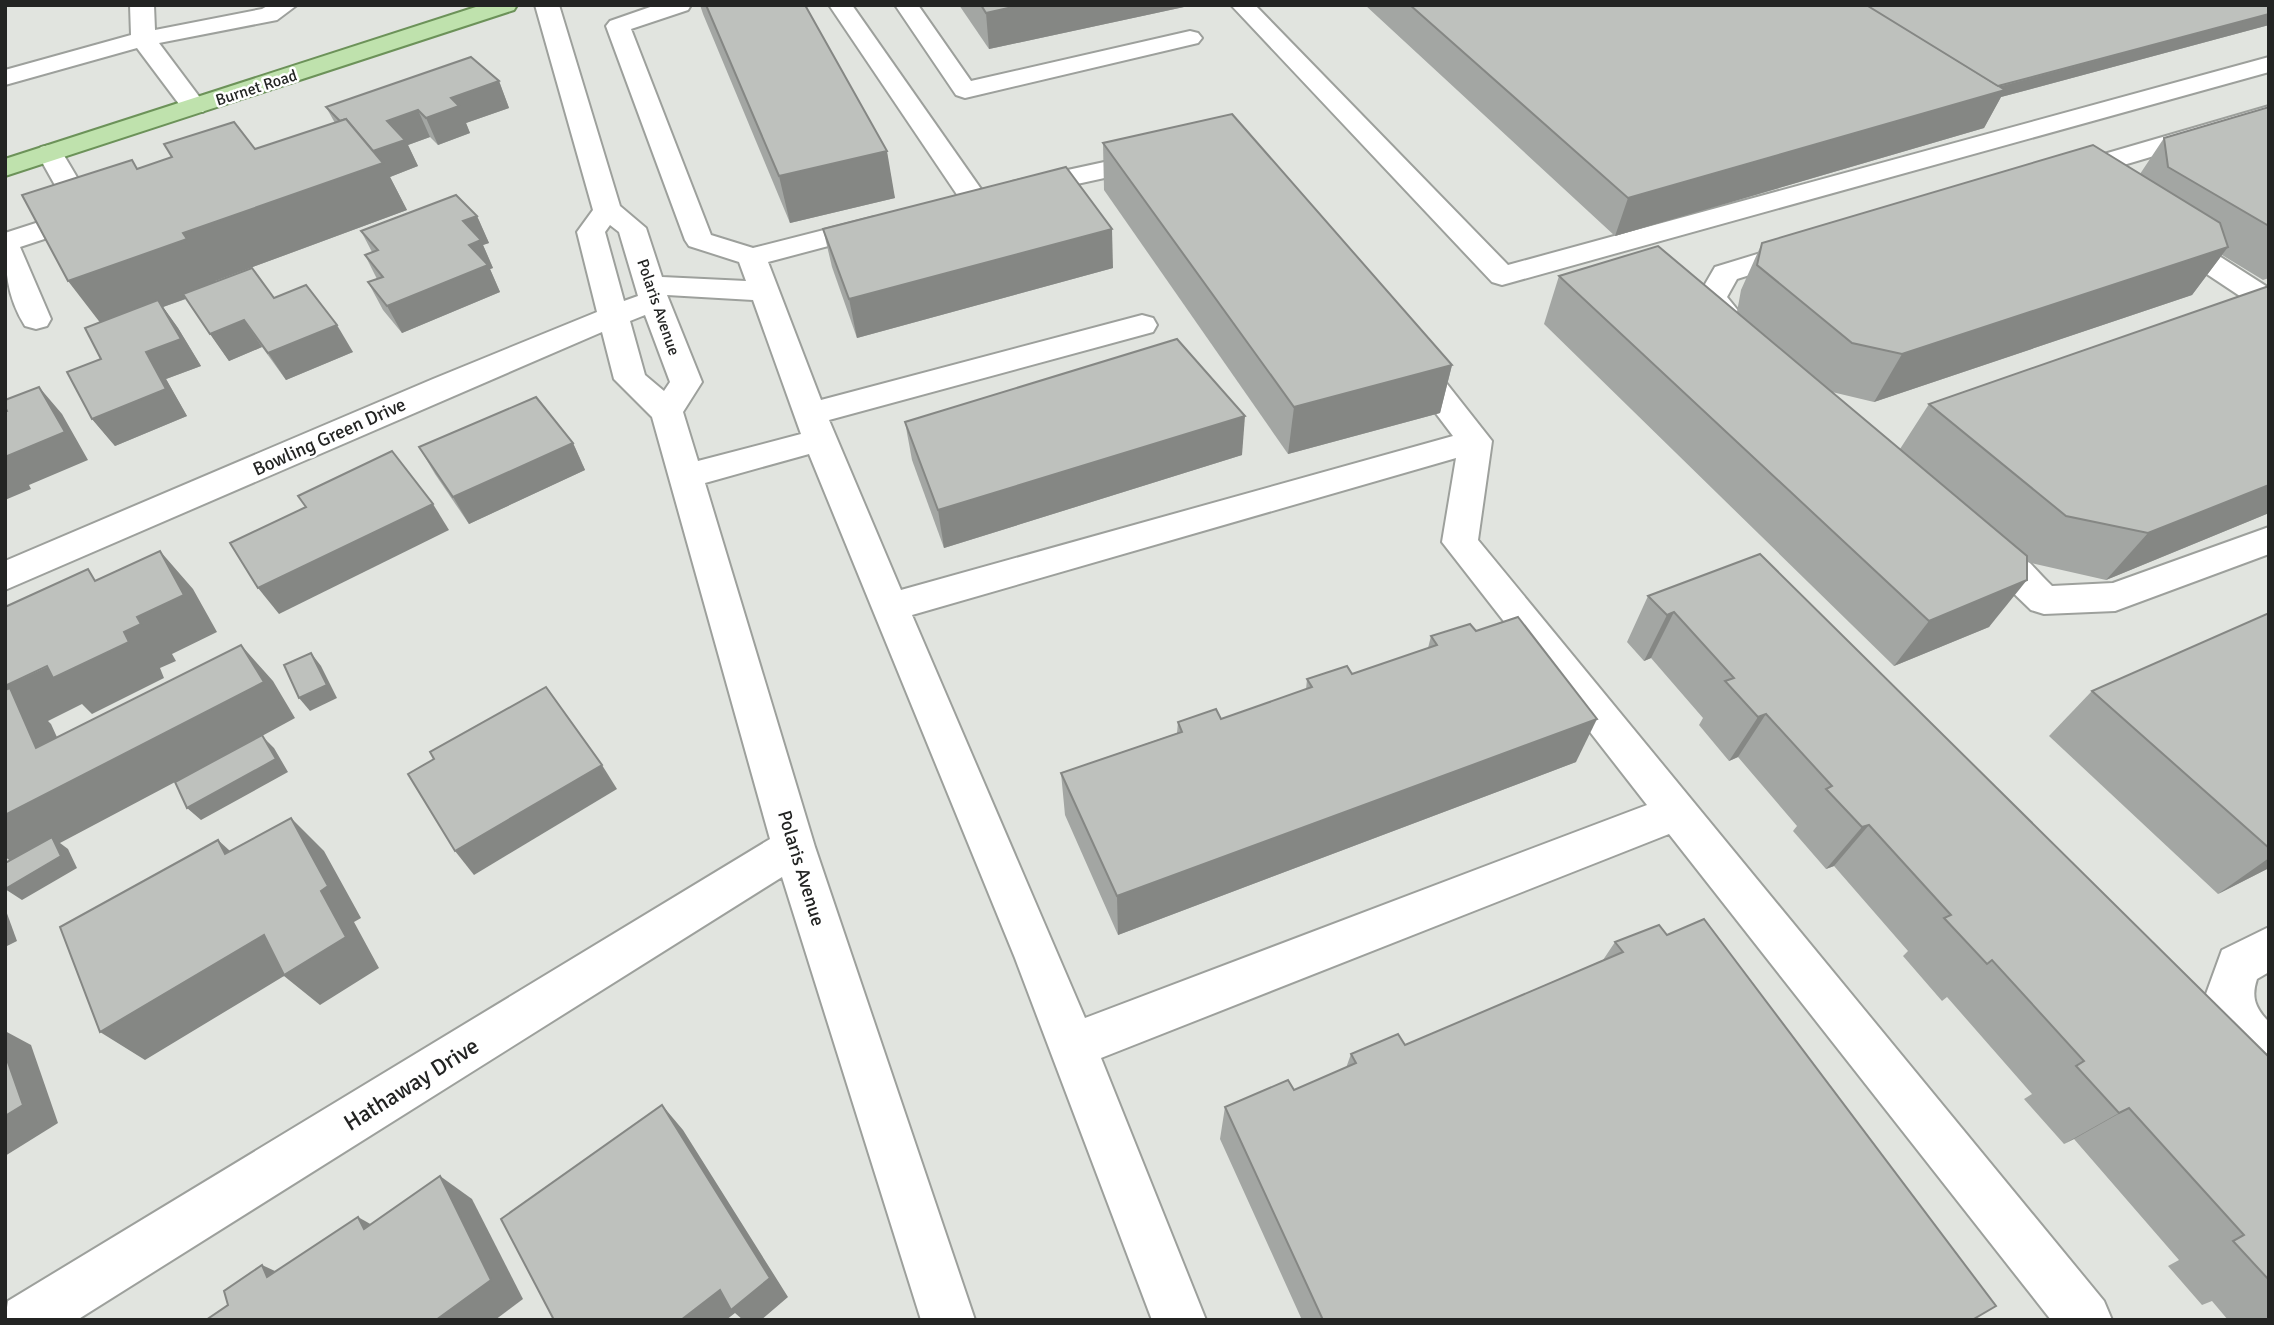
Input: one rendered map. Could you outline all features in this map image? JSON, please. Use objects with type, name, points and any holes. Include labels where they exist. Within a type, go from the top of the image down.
[{"type":"main road","name":"Burnet Road","points":[[5,168],[503,6]]},
{"type":"street","points":[[142,5],[143,39],[194,107]]},
{"type":"street","points":[[5,78],[143,39],[269,15],[286,5]]},
{"type":"street","points":[[547,5],[607,210],[591,232],[612,317],[631,379],[667,412]]},
{"type":"street","points":[[680,5],[618,26],[699,240],[752,257],[909,216]]},
{"type":"street","points":[[840,5],[961,203],[1188,151]]},
{"type":"street","points":[[906,5],[965,90],[1190,38]]},
{"type":"street","points":[[1242,5],[1502,276],[2269,64]]},
{"type":"street","points":[[2033,184],[2269,114]]},
{"type":"street","points":[[36,319],[5,244],[86,216],[50,153]]},
{"type":"street","points":[[2071,173],[2106,196]]},
{"type":"street","name":"Polaris Avenue","points":[[607,210],[632,228],[686,382],[667,412],[794,847],[948,1320]]},
{"type":"street","points":[[2152,226],[2269,301]]},
{"type":"street","points":[[1768,354],[1735,329],[1712,298],[1725,273],[1829,242]]},
{"type":"street","points":[[752,257],[762,291],[815,427],[1073,1046],[1179,1320]]},
{"type":"street","points":[[653,293],[762,291]]},
{"type":"street","name":"Bowling Green Drive","points":[[5,576],[443,386],[612,317],[653,293]]},
{"type":"street","points":[[685,476],[815,427],[1142,325]]},
{"type":"street","points":[[1391,333],[1475,441],[1460,542],[2085,1320]]},
{"type":"street","points":[[890,607],[1475,441]]},
{"type":"street","points":[[1965,524],[2044,600],[2115,597],[2269,540]]},
{"type":"street","points":[[1073,1046],[1677,811]]},
{"type":"street","name":"Hathaway Drive","points":[[27,1320],[794,847]]},
{"type":"street","points":[[2269,948],[2238,965],[2229,994],[2241,1027],[2269,1055]]},
{"type":"building","points":[[706,5],[805,5],[887,151],[779,176]]},
{"type":"building","points":[[981,5],[1021,5],[986,13]]},
{"type":"building","points":[[1410,5],[1868,5],[2005,90],[1628,198]]},
{"type":"building","points":[[2269,5],[2269,14],[1998,86],[1868,6]]},
{"type":"building","points":[[471,57],[499,81],[451,98],[459,106],[426,118],[418,110],[387,121],[405,140],[373,151],[346,119],[340,121],[326,107]]},
{"type":"building","points":[[2269,107],[2269,226],[2168,167],[2164,138]]},
{"type":"building","points":[[1232,114],[1452,365],[1294,407],[1103,143]]},
{"type":"building","points":[[346,119],[383,163],[183,233],[187,239],[68,281],[22,195],[132,160],[137,169],[172,157],[164,144],[234,122],[255,149]]},
{"type":"building","points":[[2093,145],[2220,223],[2228,247],[1902,354],[1852,343],[1757,265],[1762,243]]},
{"type":"building","points":[[1066,167],[1112,229],[849,299],[823,229]]},
{"type":"building","points":[[456,195],[477,216],[463,221],[481,240],[469,245],[488,265],[387,306],[368,282],[383,277],[365,255],[378,250],[361,231]]},
{"type":"building","points":[[1658,246],[2027,556],[2027,580],[1929,621],[1559,276]]},
{"type":"building","points":[[252,268],[274,298],[306,285],[337,325],[268,353],[244,320],[210,334],[183,294]]},
{"type":"building","points":[[2269,286],[2269,485],[2148,533],[2066,516],[1929,404]]},
{"type":"building","points":[[158,300],[181,339],[146,352],[166,389],[92,419],[67,372],[101,359],[85,328]]},
{"type":"building","points":[[1177,339],[1245,416],[938,510],[905,422]]},
{"type":"building","points":[[39,387],[65,432],[5,457],[5,400]]},
{"type":"building","points":[[536,397],[573,443],[453,497],[419,447]]},
{"type":"building","points":[[392,451],[433,504],[258,588],[230,543],[306,507],[298,496]]},
{"type":"building","points":[[160,551],[184,595],[137,617],[141,624],[124,632],[129,642],[53,678],[47,666],[5,686],[5,607],[88,569],[95,581]]},
{"type":"building","points":[[1760,554],[2269,1057],[2269,1280],[2233,1241],[2244,1235],[2129,1108],[2119,1113],[2076,1066],[2084,1061],[1992,960],[1987,964],[1944,918],[1951,915],[1869,825],[1862,827],[1826,789],[1832,786],[1766,714],[1758,717],[1725,681],[1734,678],[1674,612],[1667,615],[1648,596]]},
{"type":"building","points":[[2269,613],[2269,848],[2092,691]]},
{"type":"building","points":[[1518,617],[1597,719],[1117,896],[1061,773],[1182,732],[1178,722],[1216,709],[1221,719],[1312,687],[1307,679],[1347,666],[1352,674],[1437,645],[1431,636],[1470,624],[1476,631]]},
{"type":"building","points":[[241,645],[264,682],[5,815],[5,690],[10,688],[36,748]]},
{"type":"building","points":[[311,653],[327,685],[299,698],[284,665]]},
{"type":"building","points":[[546,687],[602,765],[455,851],[408,774],[434,759],[430,752]]},
{"type":"building","points":[[262,735],[276,759],[187,808],[175,782]]},
{"type":"building","points":[[291,818],[328,886],[321,891],[346,937],[284,975],[264,935],[100,1032],[60,927],[218,840],[225,854]]},
{"type":"building","points":[[52,837],[61,856],[5,889],[5,863]]},
{"type":"building","points":[[1704,919],[1996,1306],[1972,1320],[1323,1320],[1225,1107],[1288,1080],[1294,1090],[1356,1063],[1351,1054],[1398,1034],[1405,1045],[1623,952],[1615,942],[1659,925],[1667,935]]},
{"type":"building","points":[[5,1054],[23,1105],[5,1116]]},
{"type":"building","points":[[662,1105],[770,1278],[731,1310],[720,1290],[681,1320],[554,1320],[501,1219]]},
{"type":"building","points":[[440,1176],[491,1280],[436,1320],[206,1320],[228,1305],[224,1291],[262,1265],[267,1277],[358,1217],[364,1229]]}]
